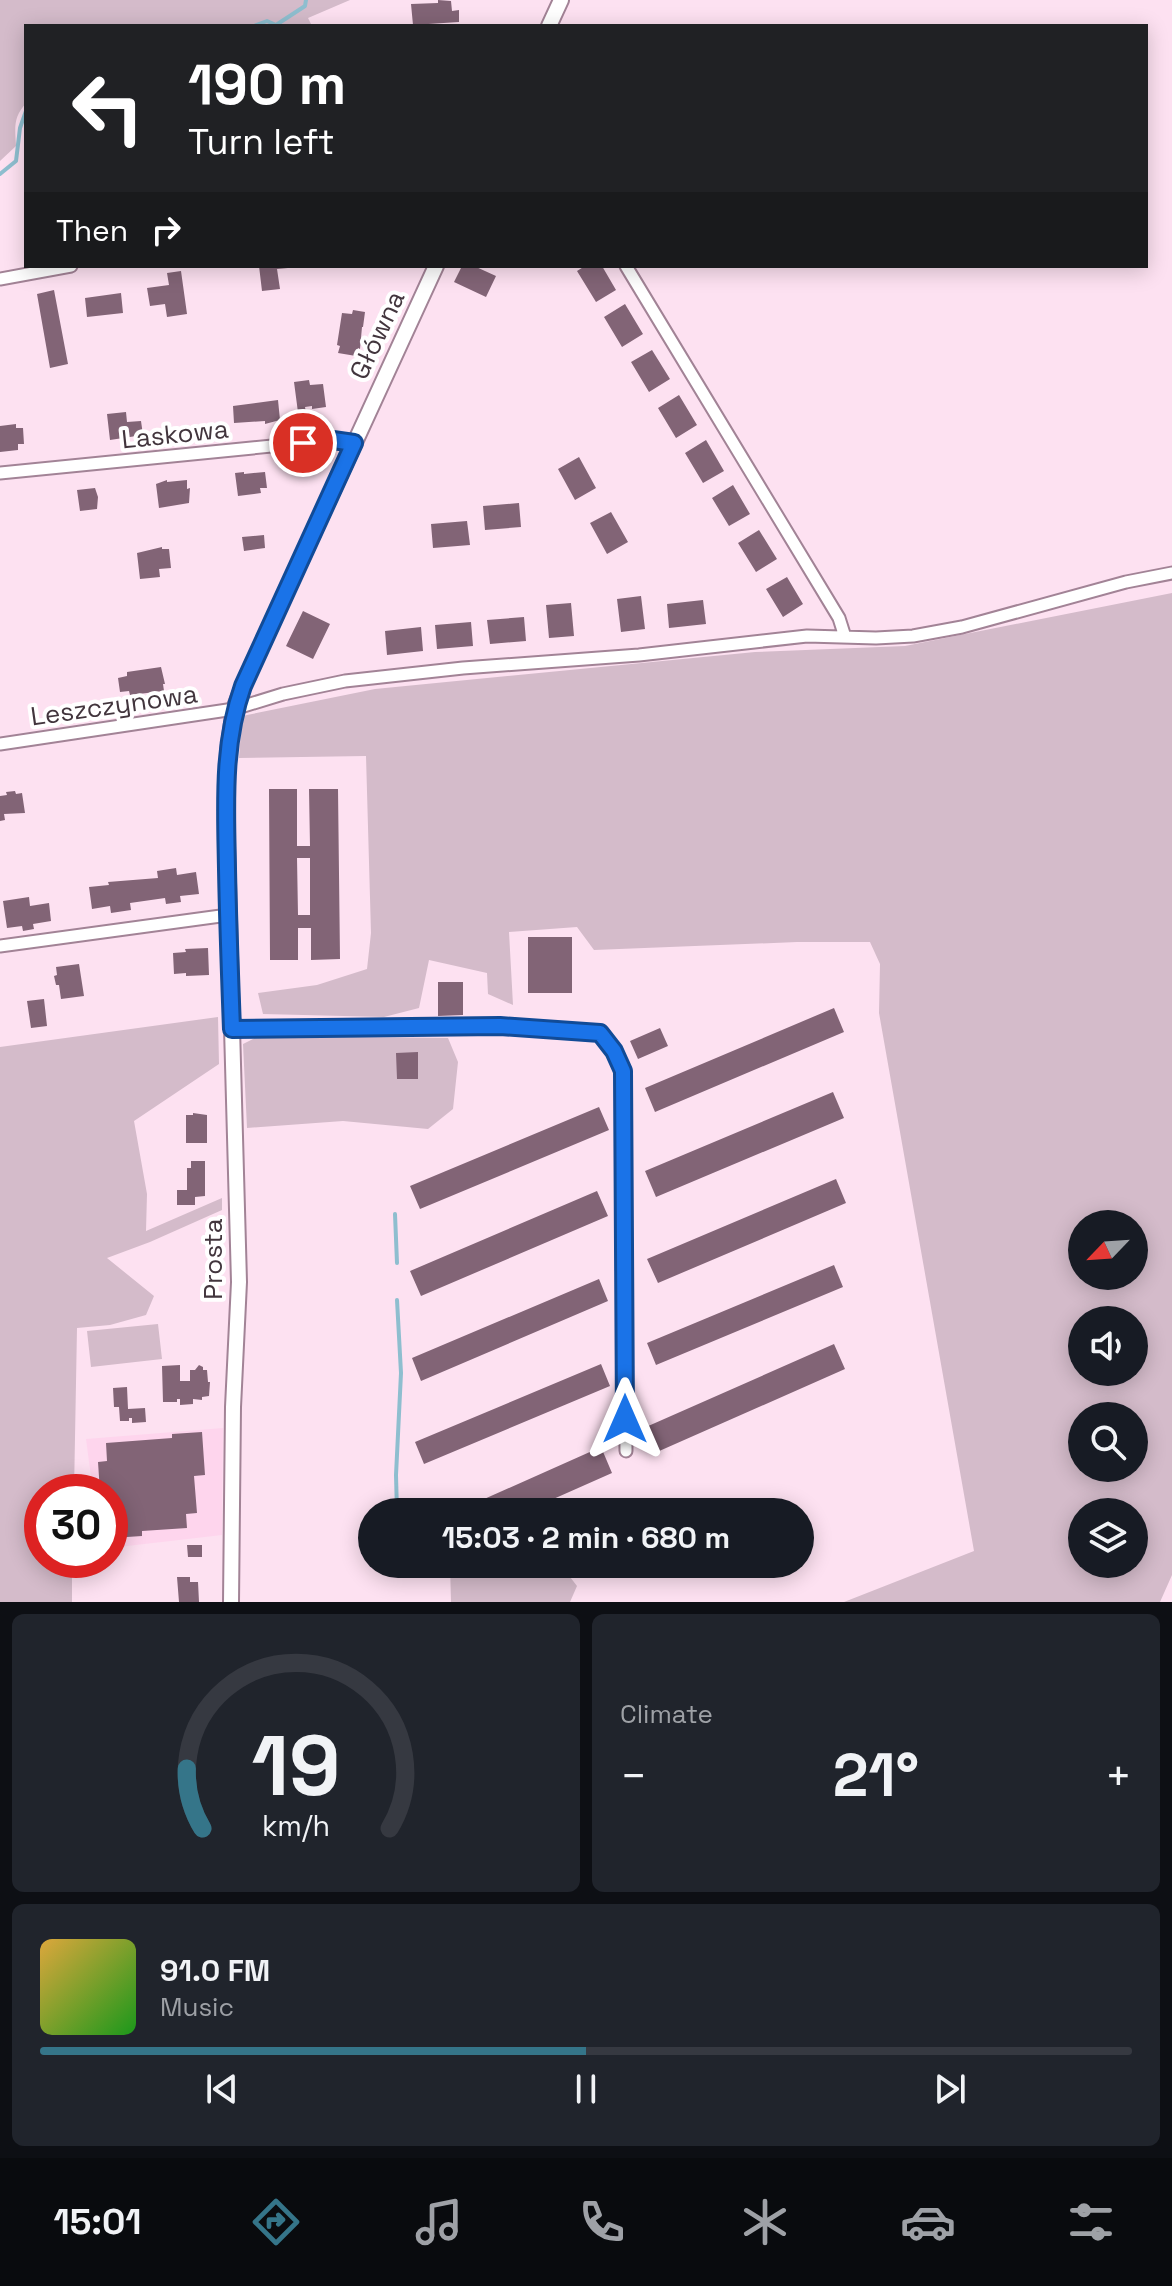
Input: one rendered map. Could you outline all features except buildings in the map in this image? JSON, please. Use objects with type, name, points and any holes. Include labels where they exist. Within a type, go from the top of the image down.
[{"type":"street","points":[[550,24],[561,0]]},
{"type":"street","points":[[0,279],[60,268]]},
{"type":"street","name":"Główna","points":[[243,686],[435,268]]},
{"type":"street","points":[[627,268],[839,618],[845,637]]},
{"type":"street","name":"Laskowa","points":[[0,473],[333,440],[354,443]]},
{"type":"street","name":"Leszczynowa","points":[[0,744],[234,709],[283,694],[345,681],[639,655],[807,636],[885,638],[937,633],[1126,582],[1172,573]]},
{"type":"street","name":"Prosta","points":[[231,1602],[233,1407],[239,1282],[228,915],[227,761],[234,709],[243,686]]},
{"type":"street","points":[[0,946],[228,915]]},
{"type":"street","points":[[232,1029],[500,1026],[600,1033],[614,1051],[623,1071],[626,1451]]},
{"type":"shaded area","points":[[0,0],[350,0],[308,18],[311,24],[24,24],[24,106],[15,128],[16,146],[0,161]]},
{"type":"shaded area","points":[[1172,593],[1172,1575],[1160,1602],[844,1602],[974,1551],[879,1013],[880,964],[870,942],[594,950],[577,927],[509,932],[513,1005],[488,994],[487,973],[429,960],[419,1008],[384,1017],[263,1014],[258,993],[317,985],[367,969],[371,933],[366,756],[239,758],[242,716],[375,689],[755,652],[905,646]]},
{"type":"shaded area","points":[[218,1017],[219,1064],[134,1121],[147,1194],[146,1231],[222,1198],[222,1210],[107,1258],[154,1296],[146,1315],[110,1325],[77,1328],[74,1474],[24,1474],[24,1578],[72,1578],[72,1602],[0,1602],[0,1047]]},
{"type":"shaded area","points":[[259,1036],[448,1038],[458,1062],[453,1109],[428,1129],[343,1121],[247,1128],[243,1044]]},
{"type":"shaded area","points":[[158,1324],[162,1359],[91,1367],[87,1331]]},
{"type":"shaded area","points":[[223,1428],[222,1535],[128,1546],[128,1474],[91,1474],[86,1439]]},
{"type":"shaded area","points":[[450,1578],[571,1578],[577,1586],[570,1602],[451,1602]]},
{"type":"waterway","points":[[278,24],[305,6],[306,0]]},
{"type":"waterway","points":[[259,24],[267,21],[274,24]]},
{"type":"waterway","points":[[0,174],[16,161],[24,117]]},
{"type":"waterway","points":[[395,1214],[397,1263]]},
{"type":"waterway","points":[[397,1300],[401,1373],[397,1498]]},
{"type":"route","points":[[303,443],[333,440],[354,443],[234,709],[228,751],[226,810],[232,1029],[500,1026],[600,1033],[614,1051],[623,1071],[625,1419]]}]
